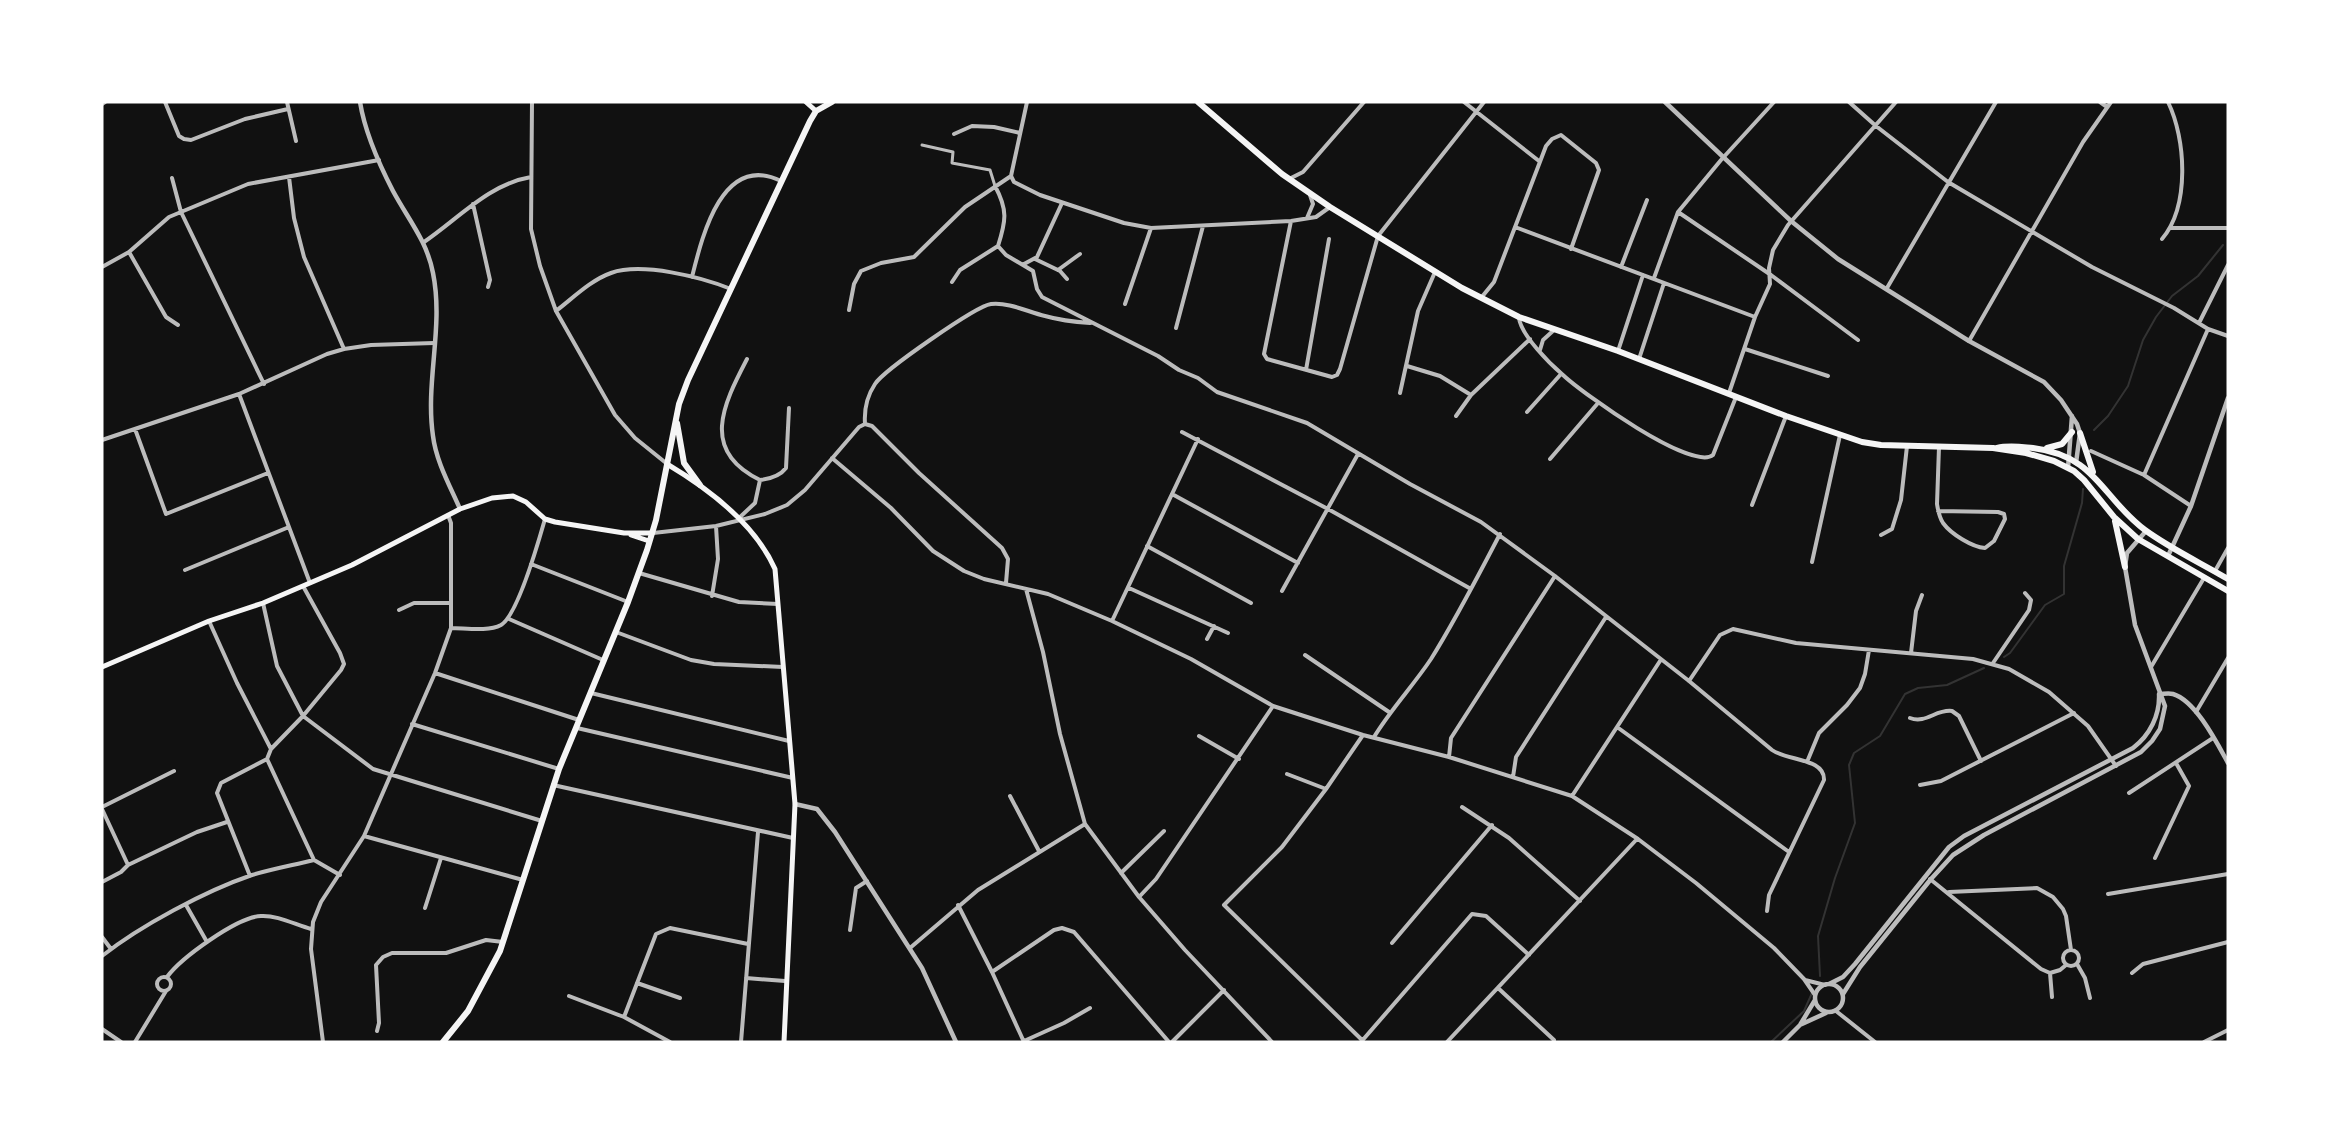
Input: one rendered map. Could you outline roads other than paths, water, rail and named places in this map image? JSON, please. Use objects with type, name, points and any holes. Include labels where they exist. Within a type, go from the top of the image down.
[{"type":"main road","points":[[806,102],[816,111]]},
{"type":"main road","points":[[443,1042],[468,1011],[491,971],[504,942],[553,785],[639,573],[652,533],[676,416],[688,380],[816,111],[831,102]]},
{"type":"main road","points":[[1198,102],[1289,179],[1330,207],[1435,272],[1519,317],[1618,351],[1786,416],[1871,444],[1993,448],[2011,446],[2040,449],[2069,458],[2077,461],[2094,476],[2146,531],[2228,579]]},
{"type":"main road","points":[[676,416],[681,454],[688,470],[700,485]]},
{"type":"main road","points":[[2040,449],[2062,444],[2072,432]]},
{"type":"main road","points":[[2080,433],[2094,476]]},
{"type":"main road","points":[[1993,448],[2036,455],[2071,469],[2091,487],[2114,517],[2138,539],[2228,591]]},
{"type":"main road","points":[[667,464],[700,485],[739,519],[758,538],[776,569],[795,804],[785,981],[784,1042]]},
{"type":"main road","points":[[102,666],[208,621],[263,603],[352,566],[460,509],[499,496],[513,496],[526,502],[545,519],[568,525],[624,533],[652,533]]},
{"type":"main road","points":[[2114,517],[2125,567]]},
{"type":"main road","points":[[624,533],[649,541]]},
{"type":"street","points":[[165,102],[179,136],[184,140],[191,140],[245,119],[288,109]]},
{"type":"street","points":[[287,102],[296,141]]},
{"type":"street","points":[[360,102],[368,133],[379,160],[394,192],[424,242],[433,273],[437,313],[431,414],[433,438],[460,509]]},
{"type":"street","points":[[532,102],[530,211],[534,246],[556,311],[615,414],[635,438],[667,464]]},
{"type":"street","points":[[1027,102],[1011,176],[1014,182],[1027,189],[1062,203],[1124,223],[1151,228],[1291,221],[1324,214],[1330,207]]},
{"type":"street","points":[[1289,179],[1303,172],[1364,102]]},
{"type":"street","points":[[1464,102],[1539,161]]},
{"type":"street","points":[[1291,221],[1264,354],[1267,359],[1332,377],[1337,375],[1378,236],[1484,102]]},
{"type":"street","points":[[1665,102],[1791,221],[1838,259],[1969,340],[2044,382],[2072,416],[2080,433],[2077,461],[2071,469]]},
{"type":"street","points":[[1654,278],[1678,212],[1774,102]]},
{"type":"street","points":[[1849,102],[1948,182],[2092,267],[2174,308],[2208,328],[2228,336]]},
{"type":"street","points":[[1729,394],[1755,317],[1770,284],[1769,268],[1773,250],[1781,234],[1896,102]]},
{"type":"street","points":[[1887,288],[1996,102]]},
{"type":"street","points":[[2100,102],[2107,107]]},
{"type":"street","points":[[1969,340],[2083,142],[2111,102]]},
{"type":"street","points":[[2162,239],[2171,228],[2181,187],[2182,167],[2178,133],[2168,102]]},
{"type":"street","points":[[954,134],[972,126],[994,127],[1020,133]]},
{"type":"street","points":[[1480,298],[1494,282],[1539,161],[1552,138],[1561,135],[1596,163],[1599,170],[1571,249]]},
{"type":"street","points":[[922,145],[953,152],[952,163],[990,170],[1004,205],[1003,225],[998,246],[960,270],[952,282]]},
{"type":"street","points":[[102,267],[129,252],[164,220],[248,184],[379,160]]},
{"type":"street","points":[[692,277],[704,231],[716,207],[736,182],[749,176],[759,175],[767,175],[781,181]]},
{"type":"street","points":[[849,310],[857,276],[866,268],[914,257],[965,207],[1011,176]]},
{"type":"street","points":[[289,177],[294,218],[304,257],[344,349]]},
{"type":"street","points":[[424,242],[473,204],[505,184],[531,177]]},
{"type":"street","points":[[172,178],[182,212],[264,384]]},
{"type":"street","points":[[1307,219],[1313,204],[1309,192]]},
{"type":"street","points":[[1621,267],[1647,200]]},
{"type":"street","points":[[1024,264],[1035,259],[1062,203]]},
{"type":"street","points":[[473,204],[490,280],[488,287]]},
{"type":"street","points":[[1678,212],[1771,275],[1858,340]]},
{"type":"street","points":[[1176,328],[1203,226]]},
{"type":"street","points":[[1515,227],[1755,317]]},
{"type":"street","points":[[1125,304],[1151,228]]},
{"type":"street","points":[[2171,228],[2228,228]]},
{"type":"street","points":[[1306,370],[1329,239]]},
{"type":"street","points":[[998,246],[1006,255],[1034,272],[1037,289],[1042,297],[1158,356],[1179,370],[1198,378],[1217,392],[1307,423],[1500,534],[1689,681],[1778,754],[1820,767],[1824,773],[1824,780],[1768,895],[1767,911]]},
{"type":"street","points":[[129,252],[166,317],[178,326]]},
{"type":"street","points":[[1058,270],[1080,254]]},
{"type":"street","points":[[1035,259],[1058,270],[1067,279]]},
{"type":"street","points":[[2199,323],[2228,265]]},
{"type":"street","points":[[556,311],[611,273],[636,270],[692,277],[730,290]]},
{"type":"street","points":[[1400,393],[1418,311],[1435,272]]},
{"type":"street","points":[[1618,351],[1643,275]]},
{"type":"street","points":[[1639,360],[1664,283]]},
{"type":"street","points":[[866,424],[865,410],[869,397],[880,378],[924,345],[988,304],[1005,305],[1046,316],[1094,324]]},
{"type":"street","points":[[1519,317],[1521,327],[1530,339],[1562,374],[1598,403],[1651,437],[1690,455],[1707,459],[1715,451],[1736,397]]},
{"type":"street","points":[[2144,475],[2208,328]]},
{"type":"street","points":[[1540,350],[1543,340],[1554,329]]},
{"type":"street","points":[[1456,416],[1471,396],[1530,339]]},
{"type":"street","points":[[102,440],[239,394],[327,354],[344,349],[434,343]]},
{"type":"street","points":[[1745,349],[1828,375]]},
{"type":"street","points":[[747,359],[725,405],[722,422],[722,436],[729,457],[737,467],[760,480],[783,472],[786,468],[789,408]]},
{"type":"street","points":[[1407,366],[1440,376],[1471,396]]},
{"type":"street","points":[[1527,412],[1562,374]]},
{"type":"street","points":[[239,394],[310,583]]},
{"type":"street","points":[[2168,556],[2191,506],[2228,398]]},
{"type":"street","points":[[1550,459],[1598,403]]},
{"type":"street","points":[[1752,505],[1786,416]]},
{"type":"street","points":[[2071,469],[2069,458],[2072,416]]},
{"type":"street","points":[[652,533],[716,525],[765,514],[787,505],[805,490],[859,428],[866,424],[872,426],[919,473],[1002,548],[1008,559],[1006,583]]},
{"type":"street","points":[[135,429],[166,514],[268,473]]},
{"type":"street","points":[[1182,432],[1328,509],[1471,589]]},
{"type":"street","points":[[1812,562],[1840,435]]},
{"type":"street","points":[[1112,621],[1198,439]]},
{"type":"street","points":[[1881,536],[1892,529],[1901,500],[1907,446]]},
{"type":"street","points":[[1938,511],[1998,512],[2004,514],[2005,519],[1991,545],[1981,548],[1943,523],[1938,511],[1936,497],[1939,447]]},
{"type":"street","points":[[2091,451],[2144,475],[2191,506]]},
{"type":"street","points":[[1282,591],[1358,454]]},
{"type":"street","points":[[832,458],[891,508],[933,551],[976,576],[1048,594],[1112,621],[1191,659],[1273,706],[1363,735],[1572,795],[1638,839],[1746,924],[1774,948],[1804,980],[1819,1008],[1827,1012]]},
{"type":"street","points":[[739,519],[755,503],[760,480]]},
{"type":"street","points":[[1172,494],[1298,563]]},
{"type":"street","points":[[323,1042],[311,949],[311,929],[321,902],[364,836],[435,673],[451,628],[451,523],[448,515]]},
{"type":"street","points":[[451,628],[499,626],[509,619],[531,564],[545,519]]},
{"type":"street","points":[[712,596],[718,559],[716,525]]},
{"type":"street","points":[[185,570],[290,527]]},
{"type":"street","points":[[1800,1025],[1827,1012],[1836,1011],[1842,1006],[1843,994],[1856,972],[1953,855],[1966,845],[2141,752],[2157,734],[2165,712],[2163,700],[2135,624],[2125,567],[2127,553],[2146,531]]},
{"type":"street","points":[[1374,737],[1389,712],[1429,661],[1500,534]]},
{"type":"street","points":[[1147,546],[1251,603]]},
{"type":"street","points":[[2214,571],[2228,548]]},
{"type":"street","points":[[531,564],[628,602]]},
{"type":"street","points":[[639,573],[712,596],[739,602],[778,604]]},
{"type":"street","points":[[1449,758],[1451,738],[1555,576]]},
{"type":"street","points":[[2151,667],[2204,578]]},
{"type":"street","points":[[250,876],[218,798],[218,788],[225,781],[267,759],[271,749],[303,716],[344,663],[303,586]]},
{"type":"street","points":[[1129,588],[1228,633]]},
{"type":"street","points":[[1026,589],[1084,824],[1139,897],[1272,1042]]},
{"type":"street","points":[[1993,663],[2029,610],[2031,600],[2025,593]]},
{"type":"street","points":[[1911,653],[1916,612],[1922,595]]},
{"type":"street","points":[[263,603],[277,666],[303,716],[373,769],[542,821]]},
{"type":"street","points":[[399,610],[414,603],[450,603]]},
{"type":"street","points":[[1513,777],[1516,757],[1606,617]]},
{"type":"street","points":[[509,619],[603,660]]},
{"type":"street","points":[[208,621],[271,749]]},
{"type":"street","points":[[1207,639],[1214,626]]},
{"type":"street","points":[[1689,681],[1720,635],[1728,630],[1740,630],[1786,642],[1973,659],[1993,663],[2032,681],[2088,726],[2116,766]]},
{"type":"street","points":[[615,632],[691,660],[714,664],[784,667]]},
{"type":"street","points":[[1807,762],[1819,733],[1847,705],[1860,688],[1869,650]]},
{"type":"street","points":[[1305,655],[1389,712]]},
{"type":"street","points":[[2196,712],[2228,658]]},
{"type":"street","points":[[1572,795],[1660,660]]},
{"type":"street","points":[[435,673],[579,720]]},
{"type":"street","points":[[590,693],[789,741]]},
{"type":"street","points":[[2159,694],[2172,694],[2182,699],[2196,712],[2228,764]]},
{"type":"street","points":[[1783,1042],[1800,1025],[1817,990],[1843,977],[1855,964],[1949,847],[1964,836],[2137,745],[2148,731],[2158,710],[2159,694]]},
{"type":"street","points":[[1139,897],[1156,879],[1273,706]]},
{"type":"street","points":[[1910,718],[1921,720],[1943,711],[1952,711],[1959,717],[1981,760]]},
{"type":"street","points":[[1920,785],[1941,782],[2074,713]]},
{"type":"street","points":[[412,724],[559,769]]},
{"type":"street","points":[[1617,727],[1789,852]]},
{"type":"street","points":[[576,728],[793,778]]},
{"type":"street","points":[[1363,735],[1282,847],[1224,904],[1361,1041],[1472,914],[1486,916],[1529,955]]},
{"type":"street","points":[[1199,736],[1239,759]]},
{"type":"street","points":[[2129,793],[2213,738]]},
{"type":"street","points":[[267,759],[314,860],[340,875]]},
{"type":"street","points":[[2155,858],[2189,786],[2176,762]]},
{"type":"street","points":[[128,865],[102,808],[174,771]]},
{"type":"street","points":[[1287,774],[1326,789]]},
{"type":"street","points":[[553,785],[758,832],[794,838]]},
{"type":"street","points":[[1010,796],[1039,851]]},
{"type":"street","points":[[795,804],[817,809],[821,813],[922,968],[956,1042]]},
{"type":"street","points":[[1462,807],[1509,838],[1580,901]]},
{"type":"street","points":[[102,882],[122,872],[128,865],[197,832],[227,822]]},
{"type":"street","points":[[910,948],[978,890],[1084,824]]},
{"type":"street","points":[[1392,943],[1492,825]]},
{"type":"street","points":[[1121,873],[1164,831]]},
{"type":"street","points":[[741,1042],[758,832]]},
{"type":"street","points":[[364,836],[524,880]]},
{"type":"street","points":[[1447,1042],[1638,839]]},
{"type":"street","points":[[425,908],[441,858]]},
{"type":"street","points":[[102,956],[186,905],[250,876],[314,860]]},
{"type":"street","points":[[1925,874],[2041,969],[2050,973],[2060,970],[2066,964]]},
{"type":"street","points":[[2108,894],[2228,874]]},
{"type":"street","points":[[850,930],[856,888],[867,881]]},
{"type":"street","points":[[1948,892],[2037,888],[2053,897],[2063,909],[2071,950],[2078,954],[2077,964],[2085,978],[2090,998]]},
{"type":"street","points":[[186,905],[207,942]]},
{"type":"street","points":[[958,905],[1024,1042],[1090,1008]]},
{"type":"street","points":[[167,977],[174,967],[207,942],[239,923],[258,916],[274,918],[311,929]]},
{"type":"street","points":[[992,972],[1054,930],[1068,928],[1074,932],[1170,1042],[1224,990]]},
{"type":"street","points":[[624,1017],[651,942],[662,930],[678,929],[748,944]]},
{"type":"street","points":[[102,937],[111,949]]},
{"type":"street","points":[[377,1031],[379,1023],[376,965],[383,957],[392,953],[446,953],[492,940],[504,942]]},
{"type":"street","points":[[2132,973],[2143,964],[2228,942]]},
{"type":"street","points":[[2071,950],[2063,957],[2066,964],[2072,966],[2077,964]]},
{"type":"street","points":[[2050,973],[2052,997]]},
{"type":"street","points":[[135,1042],[172,984],[167,977],[160,977],[157,982],[160,989],[166,991]]},
{"type":"street","points":[[746,978],[785,981]]},
{"type":"street","points":[[1804,980],[1838,987],[1843,994]]},
{"type":"street","points":[[638,983],[680,998]]},
{"type":"street","points":[[1498,988],[1554,1040]]},
{"type":"street","points":[[569,996],[624,1017],[670,1042]]},
{"type":"street","points":[[1836,1011],[1875,1042]]},
{"type":"street","points":[[102,1029],[122,1042]]},
{"type":"street","points":[[2204,1042],[2228,1030]]},
{"type":"waterway","points":[[2094,430],[2108,416],[2128,386],[2143,340],[2156,317],[2172,296],[2198,276],[2223,245]]},
{"type":"waterway","points":[[2004,657],[2010,653],[2045,605],[2064,594],[2064,566],[2082,503],[2083,489]]},
{"type":"waterway","points":[[1820,976],[1818,936],[1835,878],[1855,823],[1849,765],[1854,753],[1880,736],[1905,694],[1918,688],[1947,685],[1984,668]]},
{"type":"waterway","points":[[1771,1042],[1804,1011],[1812,993]]}]
